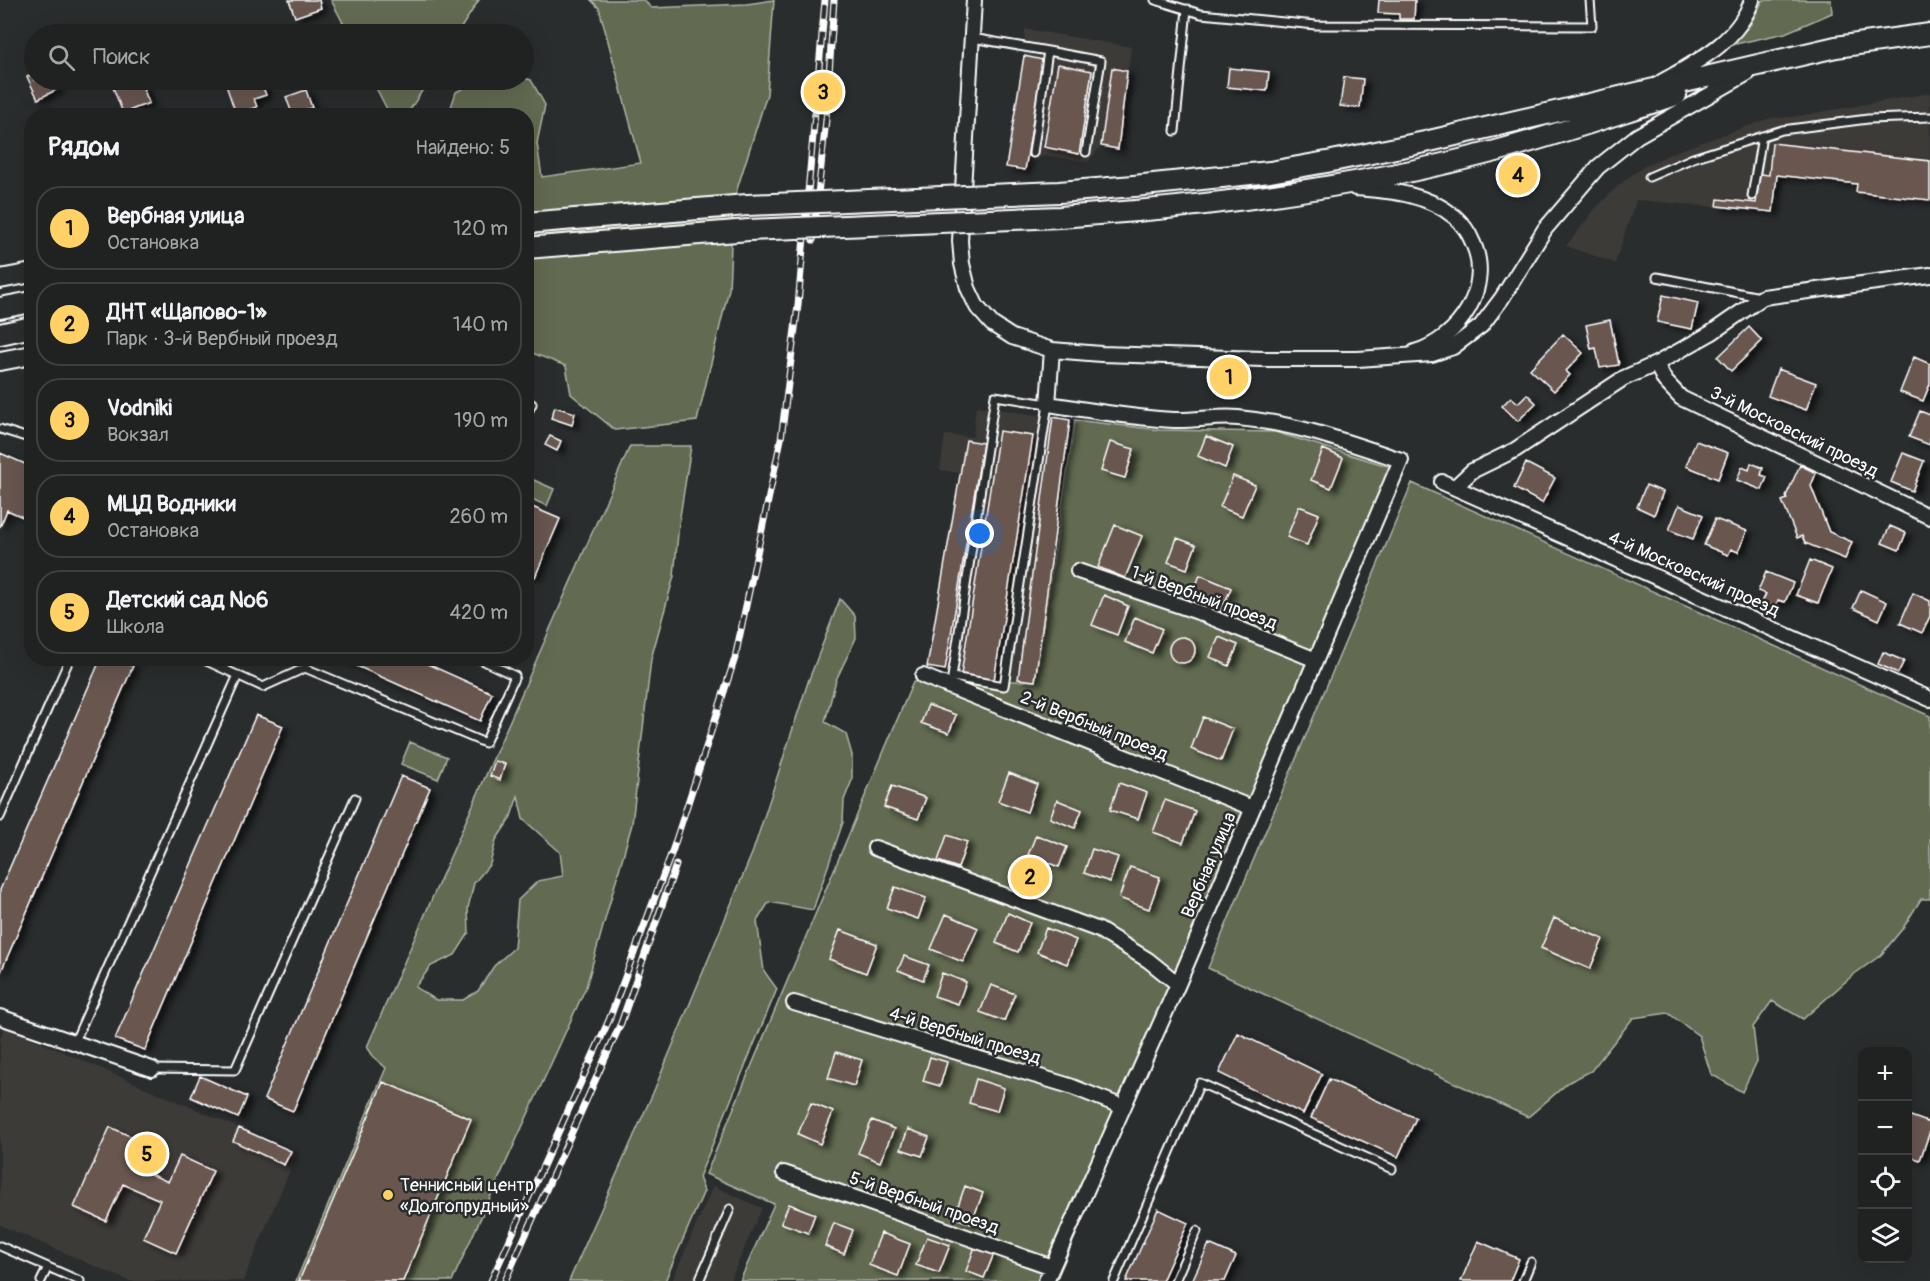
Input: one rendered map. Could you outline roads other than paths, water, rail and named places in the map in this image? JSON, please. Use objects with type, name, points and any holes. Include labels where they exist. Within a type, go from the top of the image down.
[{"type":"main road","points":[[534,222],[747,205],[1059,192],[1260,173],[1332,161],[1836,47],[1930,34]]},
{"type":"main road","points":[[534,248],[748,230],[1060,217],[1263,198],[1335,186],[1496,151],[1750,72],[1780,60]]},
{"type":"main road","points":[[0,308],[24,304]]},
{"type":"main road","points":[[0,334],[24,329]]},
{"type":"street","points":[[974,0],[960,241],[962,264],[968,288],[978,307],[992,324],[1012,337],[1052,350],[1092,354],[1243,359],[1358,359],[1432,354],[1453,347],[1469,336],[1492,313],[1545,229],[1598,167],[1637,136],[1750,72]]},
{"type":"street","points":[[1650,89],[1696,61],[1735,32],[1747,15],[1752,0]]},
{"type":"street","points":[[1335,186],[1395,191],[1432,202],[1457,219],[1468,232],[1475,247],[1479,262],[1479,280],[1469,308],[1433,344],[1398,357]]},
{"type":"street","points":[[0,279],[24,274]]},
{"type":"street","points":[[1656,364],[1711,333],[1763,297],[1930,275]]},
{"type":"street","points":[[1048,404],[1052,350]]},
{"type":"street","points":[[0,362],[24,357]]},
{"type":"street","name":"4-й Московский проезд","points":[[1656,364],[1624,378],[1515,450],[1449,484],[1929,695]]},
{"type":"street","name":"3-й Московский проезд","points":[[1656,364],[1665,381],[1681,398],[1930,517]]},
{"type":"street","name":"Вербная улица","points":[[1046,1281],[1178,984],[1401,460],[1320,433],[1280,424],[1236,418],[1177,421],[1132,418],[1048,404]]},
{"type":"street","name":"1-й Вербный проезд","points":[[1078,571],[1198,612],[1316,660]]},
{"type":"street","name":"2-й Вербный проезд","points":[[923,676],[1252,808]]},
{"type":"street","points":[[875,848],[1099,930],[1148,960],[1178,984]]},
{"type":"street","name":"4-й Вербный проезд","points":[[794,1003],[1070,1086],[1123,1107]]},
{"type":"street","points":[[0,1017],[152,1069]]},
{"type":"street","name":"5-й Вербный проезд","points":[[784,1173],[1052,1267]]},
{"type":"lane","points":[[1155,0],[1201,14],[1316,25],[1592,26],[1590,0]]},
{"type":"lane","points":[[1175,131],[1187,9]]},
{"type":"lane","points":[[972,38],[1101,61],[1086,152]]},
{"type":"lane","points":[[1033,153],[1048,51]]},
{"type":"lane","points":[[1649,177],[1693,158],[1782,130],[1868,119],[1930,117]]},
{"type":"lane","points":[[1752,196],[1762,136]]},
{"type":"lane","points":[[1657,277],[1763,297]]},
{"type":"lane","points":[[995,396],[1048,404],[1004,686],[952,677],[995,396]]},
{"type":"lane","points":[[0,429],[24,436]]},
{"type":"lane","points":[[0,817],[66,666]]},
{"type":"lane","points":[[218,666],[263,687],[305,668],[485,744],[515,676],[494,666]]},
{"type":"lane","points":[[75,1041],[238,675]]},
{"type":"lane","points":[[152,1069],[235,1070],[355,798]]},
{"type":"lane","points":[[1114,1281],[1200,1083],[1392,1169]]},
{"type":"lane","points":[[699,1281],[730,1209]]},
{"type":"lane","points":[[1175,1281],[1197,1231]]},
{"type":"lane","points":[[0,1246],[80,1281]]},
{"type":"lane","points":[[1523,1281],[1531,1262]]},
{"type":"lane","points":[[41,1281],[48,1267]]},
{"type":"railway","points":[[491,1281],[609,1020],[673,849],[735,658],[781,439],[798,305],[825,0]]},
{"type":"railway","points":[[813,240],[826,120],[834,0]]},
{"type":"railway","points":[[505,1281],[621,1023],[676,865]]},
{"type":"place","name":"Vodniki","points":[[823,92]]},
{"type":"place","name":"МЦД Водники","points":[[1518,175]]},
{"type":"place","name":"Вербная улица","points":[[1229,377]]},
{"type":"place","name":"ДНТ «Щапово-1»","points":[[1030,877]]},
{"type":"place","name":"Детский сад №6","points":[[147,1154]]},
{"type":"place","name":"Теннисный центр «Долгопрудный»","points":[[388,1195]]}]
